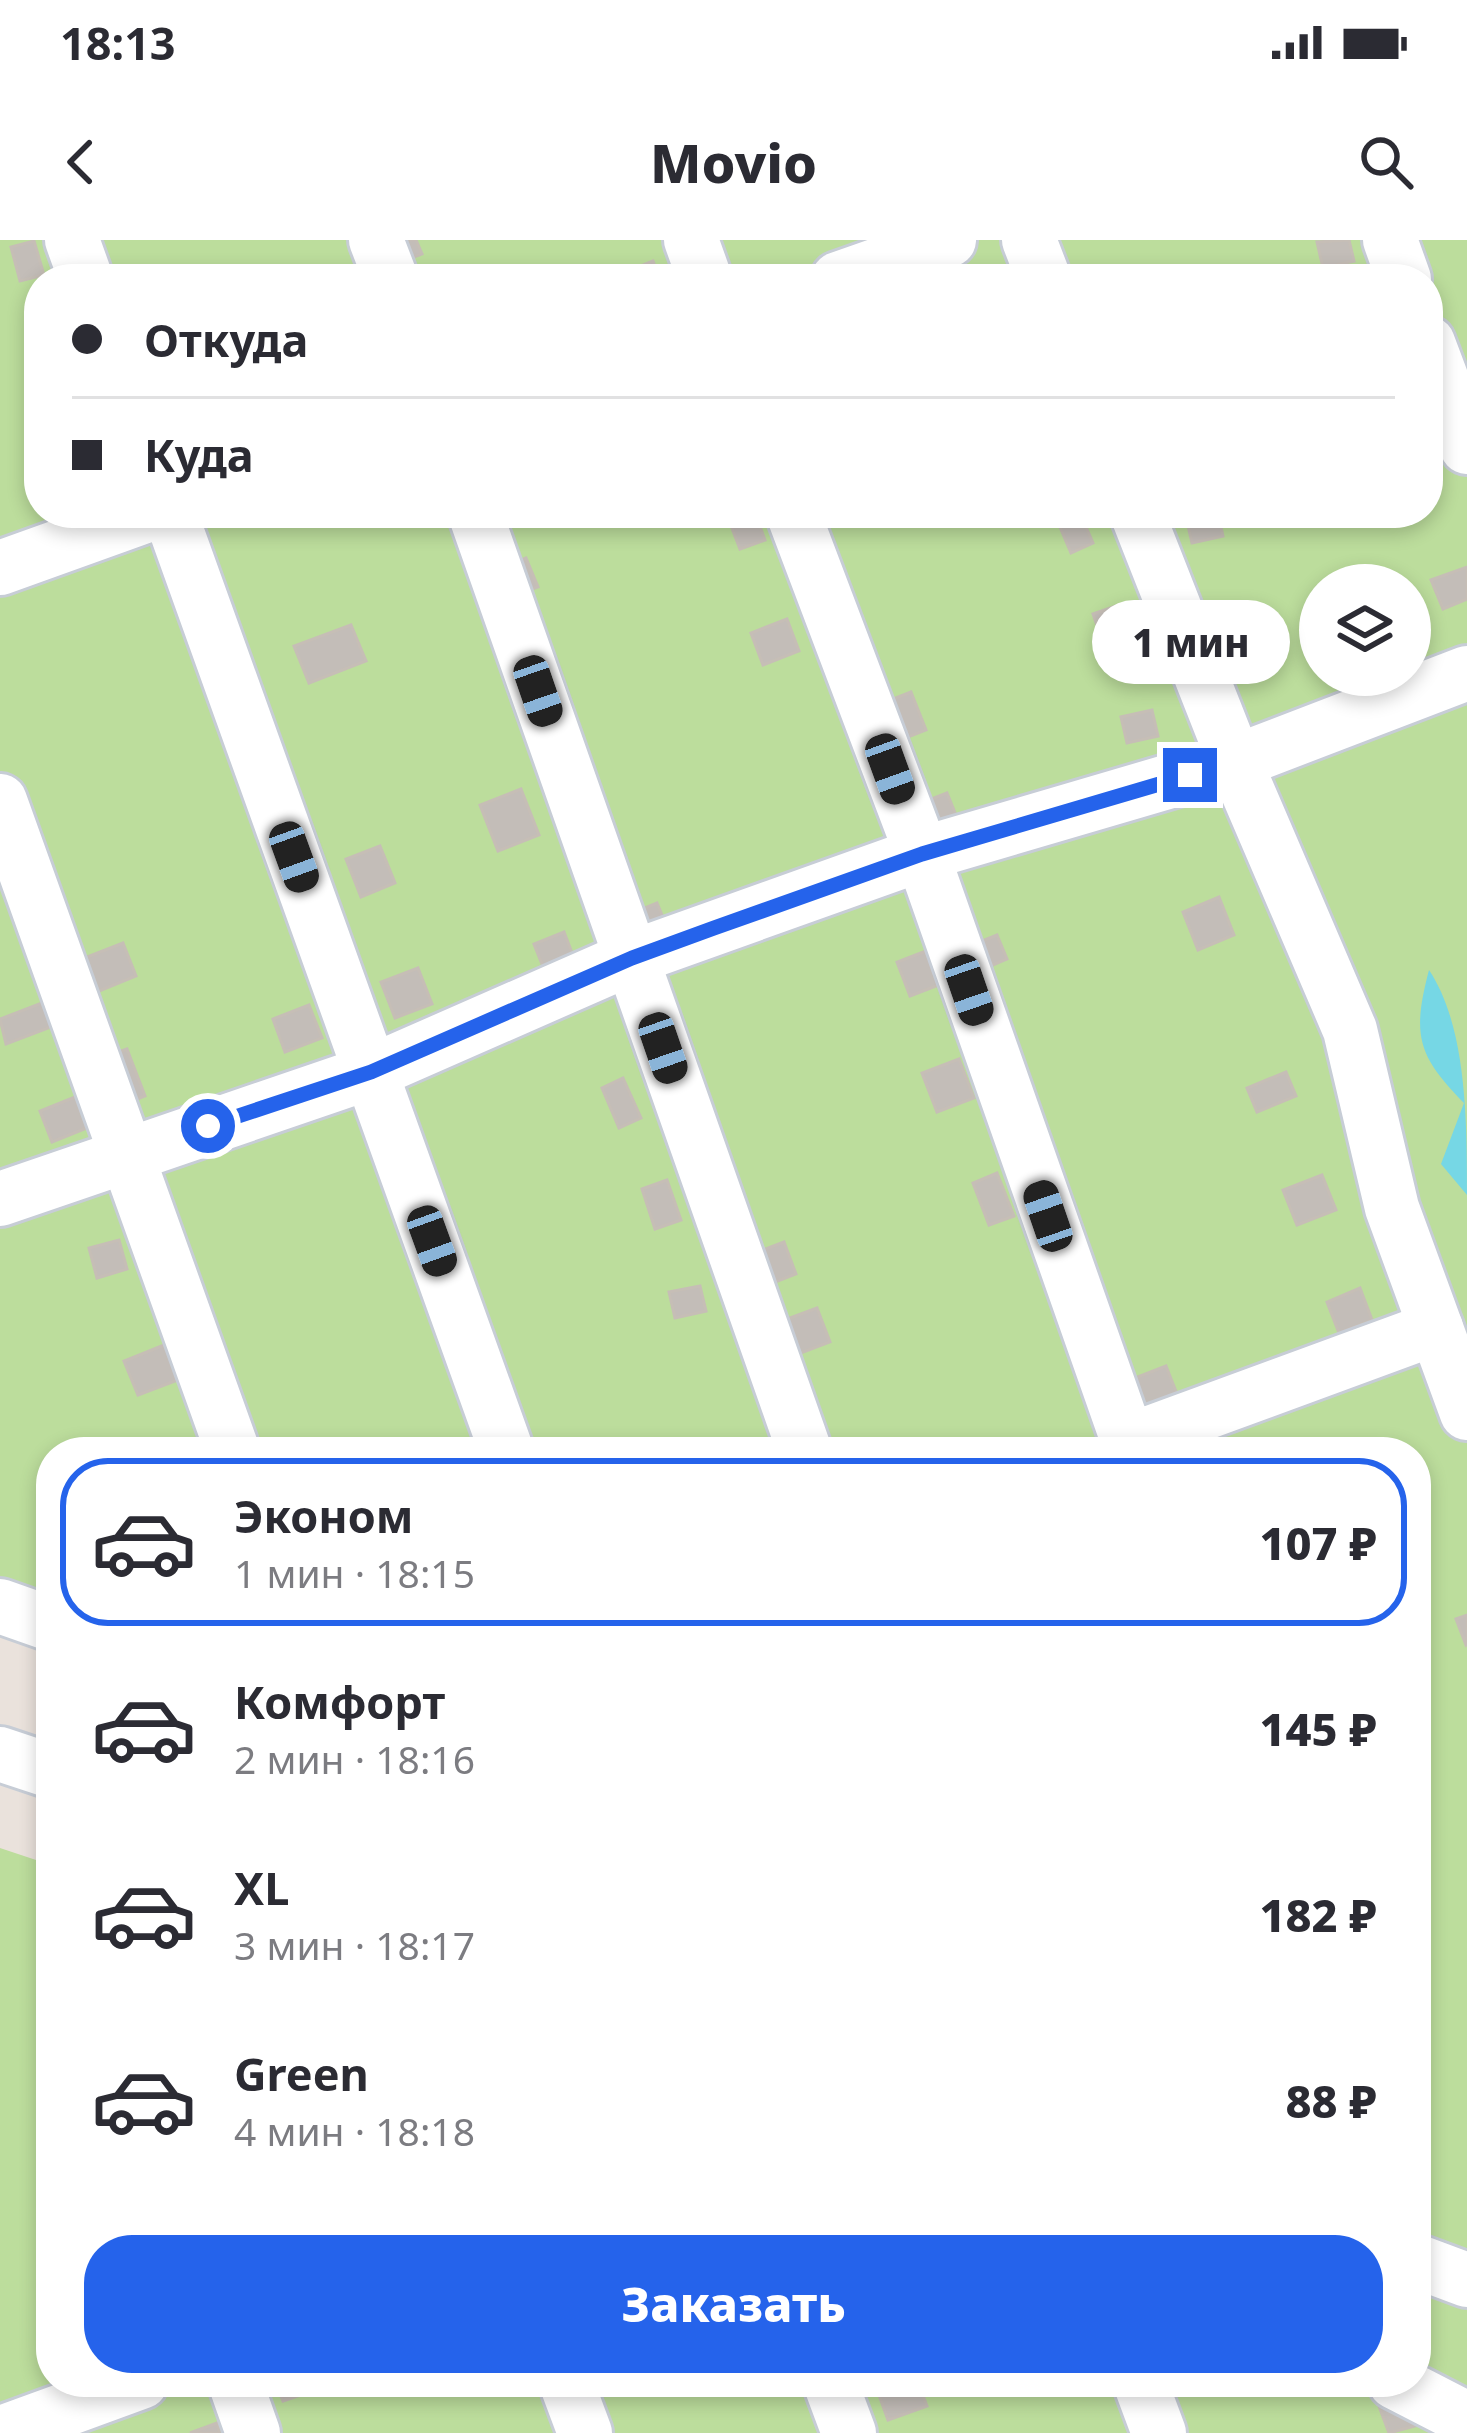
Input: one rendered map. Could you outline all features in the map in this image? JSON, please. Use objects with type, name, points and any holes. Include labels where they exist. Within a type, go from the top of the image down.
[{"type":"street","points":[[881,264],[949,240]]},
{"type":"street","points":[[1443,383],[1467,447]]},
{"type":"street","points":[[0,568],[111,528]]},
{"type":"street","points":[[175,528],[503,1437]]},
{"type":"street","points":[[480,528],[800,1437]]},
{"type":"street","points":[[799,528],[922,854],[1116,1437]]},
{"type":"street","points":[[1143,528],[1235,762],[1350,1030],[1392,1208],[1467,1413]]},
{"type":"street","points":[[0,1199],[371,1072],[632,958],[922,854],[1235,762],[1467,673]]},
{"type":"street","points":[[0,801],[228,1437]]},
{"type":"street","points":[[1149,1437],[1436,1328]]},
{"type":"street","points":[[0,1606],[36,1619]]},
{"type":"street","points":[[0,1754],[36,1766]]},
{"type":"street","points":[[1431,2267],[1467,2280]]},
{"type":"street","points":[[2,2433],[100,2397]]},
{"type":"street","points":[[241,2397],[254,2433]]},
{"type":"street","points":[[571,2397],[584,2433]]},
{"type":"street","points":[[836,2397],[849,2433]]},
{"type":"street","points":[[1146,2397],[1159,2433]]},
{"type":"street","points":[[1424,2397],[1467,2419]]},
{"type":"green space","points":[[0,240],[1467,240],[1467,2433],[0,2433],[0,1848],[36,1860],[36,2397],[1431,2397],[1431,1437],[36,1437],[36,1649],[0,1636]]},
{"type":"water","points":[[1429,970],[1442,993],[1458,1047],[1465,1107],[1467,1195],[1441,1164],[1464,1103],[1436,1071],[1422,1043],[1421,1011]]},
{"type":"building","points":[[392,240],[416,240],[422,254],[391,264]]},
{"type":"building","points":[[1349,240],[1354,261],[1322,264],[1317,242]]},
{"type":"building","points":[[34,241],[41,264],[24,264],[24,280],[20,281],[11,247]]},
{"type":"building","points":[[732,528],[761,528],[765,540],[740,549]]},
{"type":"building","points":[[1060,528],[1086,528],[1093,543],[1071,553]]},
{"type":"building","points":[[1189,528],[1221,528],[1223,536],[1192,543]]},
{"type":"building","points":[[526,558],[538,587],[516,595],[504,567]]},
{"type":"building","points":[[1467,567],[1467,599],[1443,609],[1431,580]]},
{"type":"building","points":[[1119,605],[1133,645],[1107,654],[1093,614]]},
{"type":"building","points":[[787,619],[799,651],[763,665],[751,633]]},
{"type":"building","points":[[351,625],[366,661],[309,683],[294,646]]},
{"type":"building","points":[[911,692],[926,730],[890,744],[875,706]]},
{"type":"building","points":[[1152,710],[1158,736],[1127,743],[1121,717]]},
{"type":"building","points":[[521,789],[539,835],[498,851],[480,805]]},
{"type":"building","points":[[947,793],[960,825],[931,836],[918,804]]},
{"type":"building","points":[[380,846],[395,883],[361,897],[346,859]]},
{"type":"building","points":[[1219,897],[1234,935],[1198,950],[1183,912]]},
{"type":"building","points":[[657,903],[665,922],[637,932],[630,914]]},
{"type":"building","points":[[564,932],[576,963],[546,974],[534,944]]},
{"type":"building","points":[[997,935],[1007,959],[972,974],[962,949]]},
{"type":"building","points":[[123,943],[136,976],[87,996],[74,962]]},
{"type":"building","points":[[926,951],[939,985],[910,996],[897,962]]},
{"type":"building","points":[[418,968],[432,1004],[395,1018],[381,982]]},
{"type":"building","points":[[42,1003],[51,1027],[6,1044],[0,1019]]},
{"type":"building","points":[[309,1005],[322,1038],[285,1052],[273,1019]]},
{"type":"building","points":[[127,1049],[145,1096],[123,1105],[105,1057]]},
{"type":"building","points":[[959,1059],[974,1098],[937,1112],[922,1073]]},
{"type":"building","points":[[1286,1072],[1296,1096],[1257,1112],[1247,1088]]},
{"type":"building","points":[[623,1078],[641,1118],[619,1128],[602,1088]]},
{"type":"building","points":[[75,1097],[87,1128],[52,1142],[40,1111]]},
{"type":"building","points":[[997,1173],[1014,1216],[989,1225],[973,1183]]},
{"type":"building","points":[[1322,1175],[1336,1210],[1297,1225],[1283,1190]]},
{"type":"building","points":[[667,1180],[681,1220],[655,1229],[642,1189]]},
{"type":"building","points":[[119,1240],[127,1269],[97,1278],[89,1248]]},
{"type":"building","points":[[784,1242],[796,1274],[765,1286],[752,1254]]},
{"type":"building","points":[[700,1286],[706,1311],[675,1318],[669,1292]]},
{"type":"building","points":[[1360,1288],[1372,1320],[1339,1333],[1327,1302]]},
{"type":"building","points":[[817,1308],[830,1342],[782,1360],[768,1326]]},
{"type":"building","points":[[164,1345],[178,1380],[138,1395],[124,1361]]},
{"type":"building","points":[[1166,1366],[1177,1394],[1138,1410],[1127,1381]]},
{"type":"building","points":[[1467,1615],[1467,1644],[1466,1645],[1456,1619]]},
{"type":"building","points":[[880,2397],[924,2397],[927,2406],[888,2420]]},
{"type":"building","points":[[1417,2397],[1426,2423],[1389,2433],[1379,2406]]},
{"type":"building","points":[[217,2423],[220,2433],[190,2433]]},
{"type":"route","points":[[208,1126],[371,1072],[632,958],[714,928],[922,854],[1190,775]]}]
